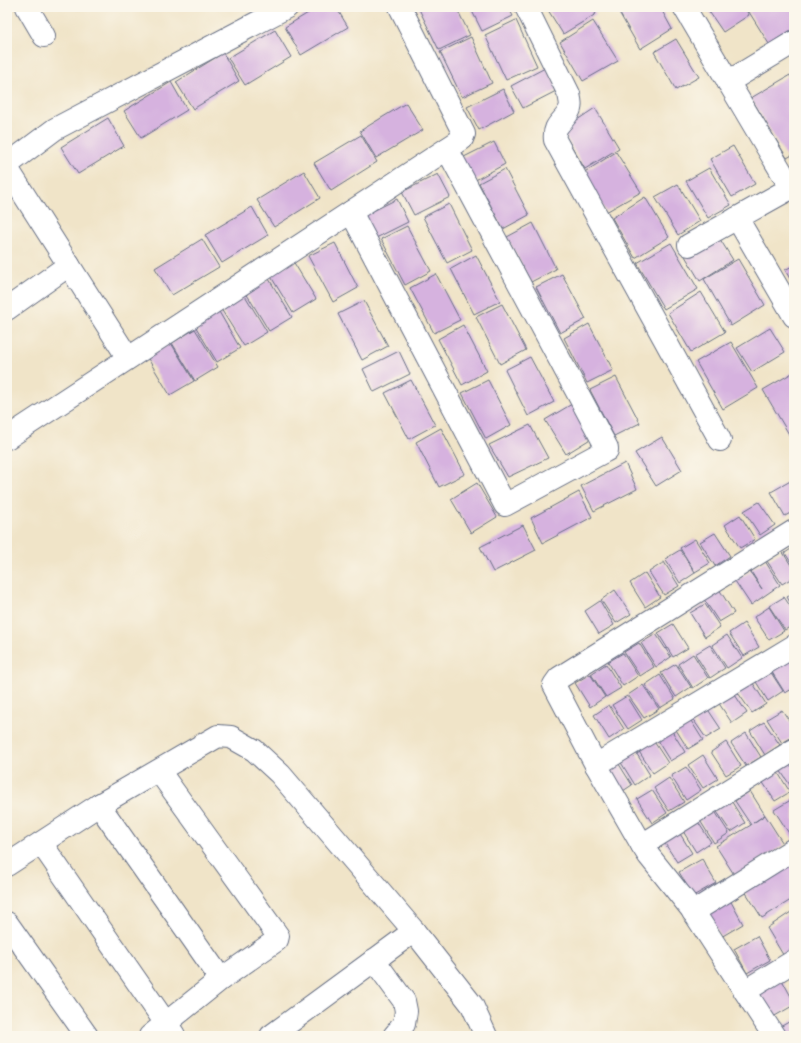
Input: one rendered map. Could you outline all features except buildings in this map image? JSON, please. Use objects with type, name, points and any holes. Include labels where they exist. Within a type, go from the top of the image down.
[{"type":"street","points":[[26,7],[44,36]]},
{"type":"street","points":[[128,358],[7,166],[55,129],[287,7]]},
{"type":"street","points":[[7,438],[462,139],[464,134],[400,7]]},
{"type":"street","points":[[526,7],[569,94],[570,110],[557,125],[555,140],[720,440]]},
{"type":"street","points":[[684,7],[728,82],[793,187],[689,245]]},
{"type":"street","points":[[728,82],[794,42]]},
{"type":"street","points":[[351,212],[505,505],[605,452],[607,448],[447,149]]},
{"type":"street","points":[[737,218],[794,316]]},
{"type":"street","points":[[7,309],[69,265]]},
{"type":"street","points":[[774,1036],[693,912],[642,845],[596,765],[554,685],[559,678],[794,531]]},
{"type":"street","points":[[596,765],[794,646]]},
{"type":"street","points":[[7,865],[99,805],[218,736],[231,737],[254,750],[280,774],[414,931],[472,1005],[486,1036]]},
{"type":"street","points":[[642,845],[794,750]]},
{"type":"street","points":[[41,842],[163,1032],[221,979],[277,940],[278,936],[158,771]]},
{"type":"street","points":[[99,805],[221,979]]},
{"type":"street","points":[[693,912],[794,849]]},
{"type":"street","points":[[7,924],[87,1036]]},
{"type":"street","points":[[271,1036],[414,931]]},
{"type":"street","points":[[374,960],[404,1001],[406,1011],[404,1024],[394,1036]]},
{"type":"street","points":[[745,991],[794,961]]}]
